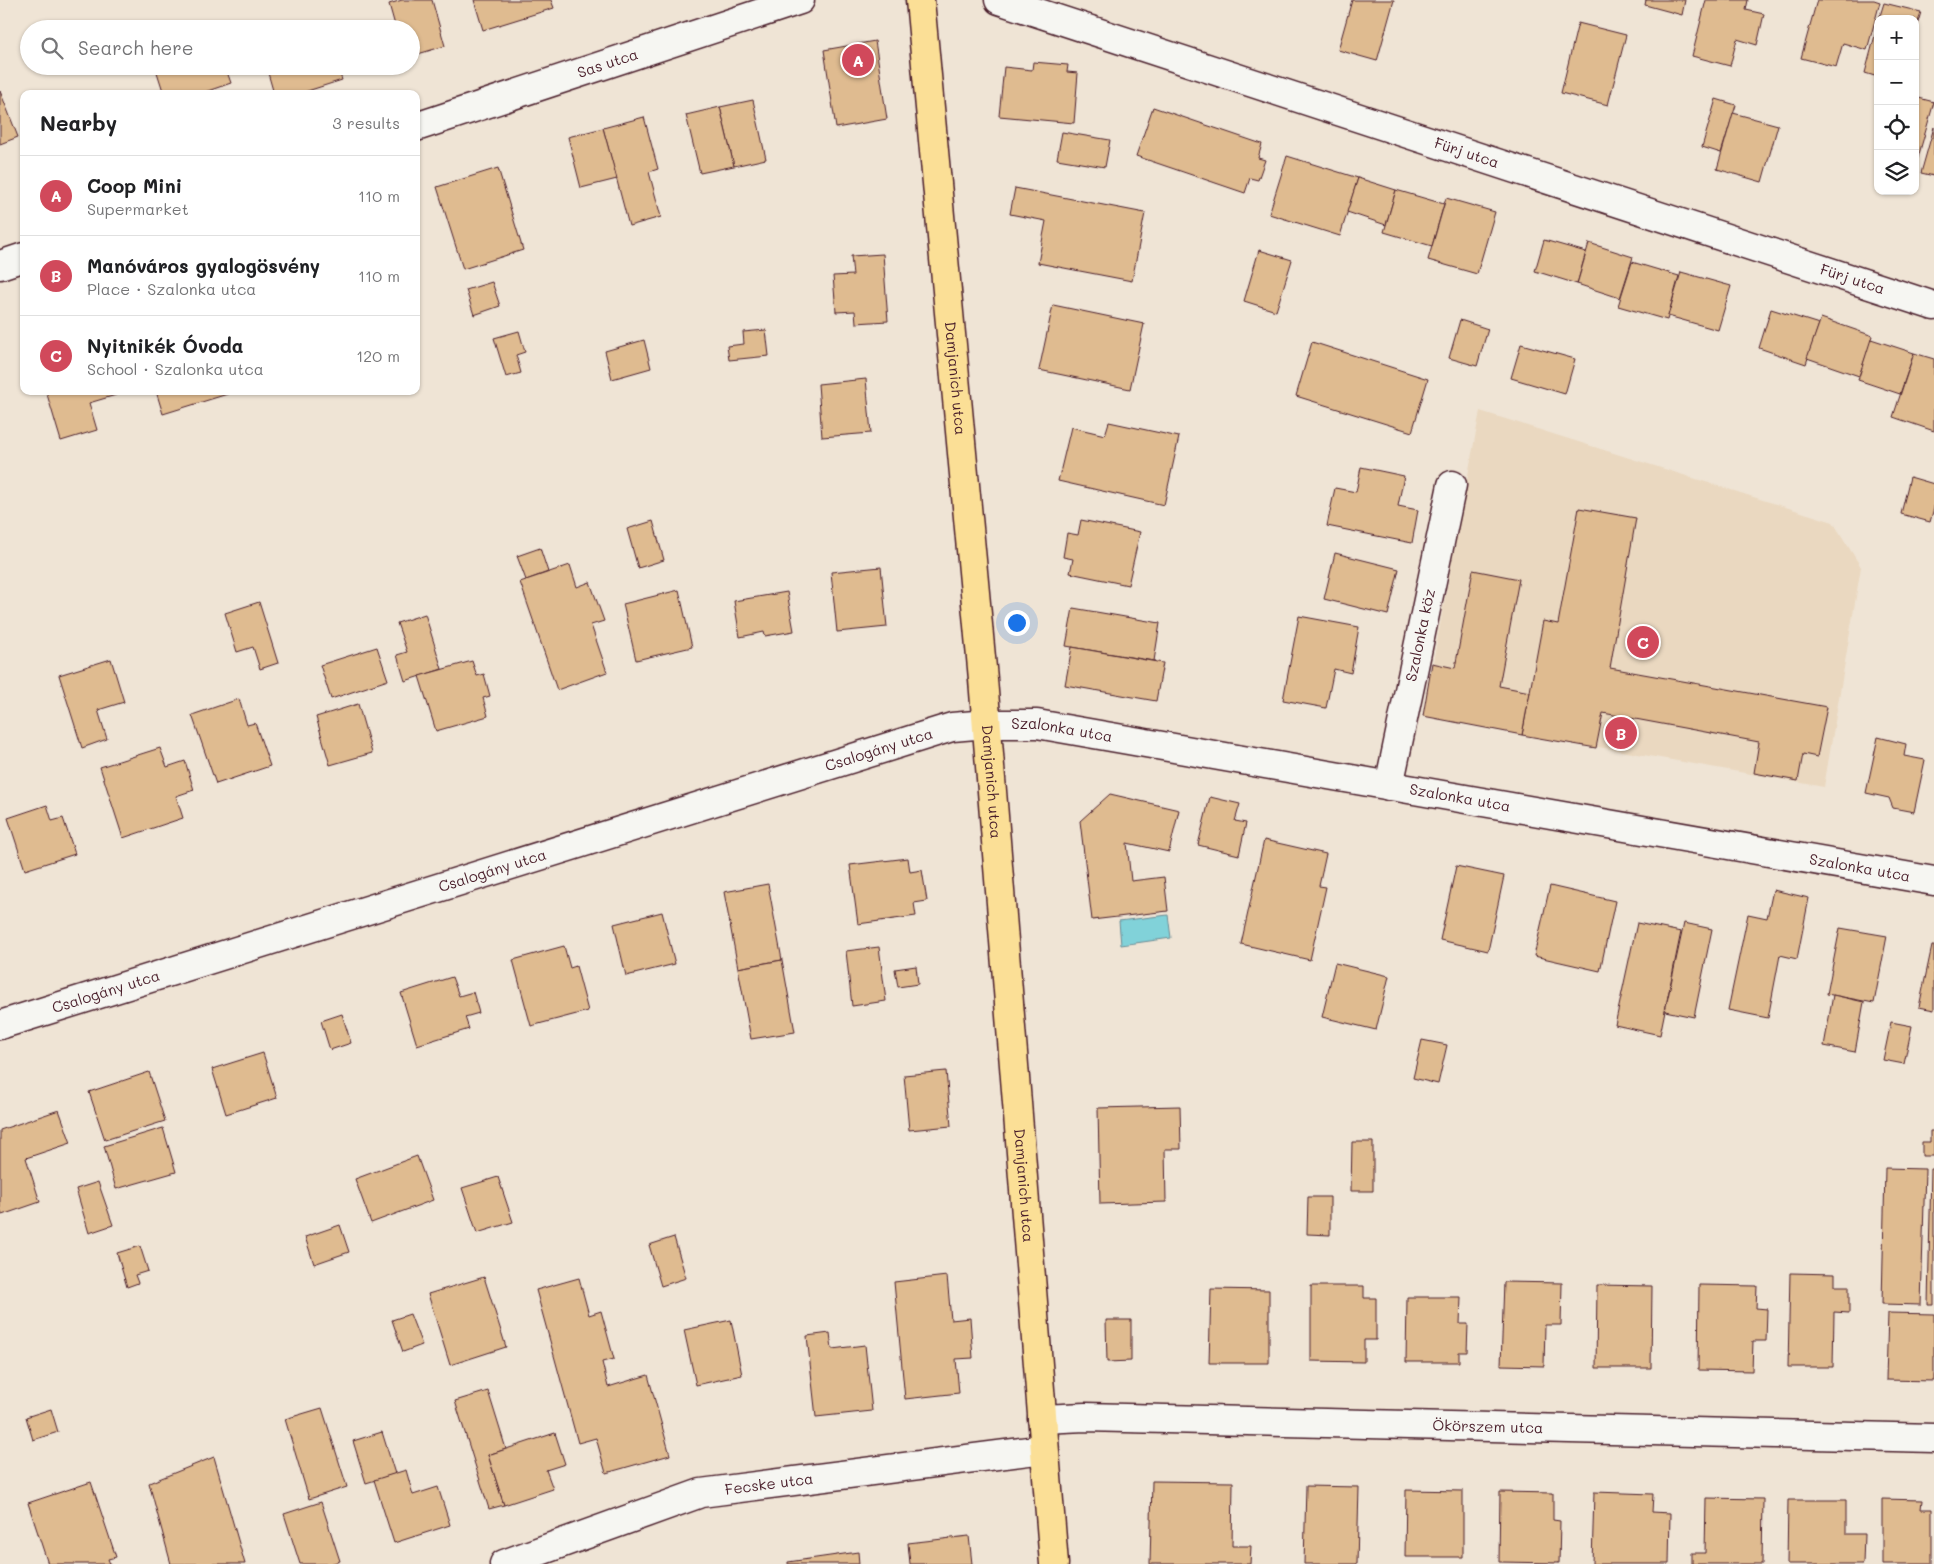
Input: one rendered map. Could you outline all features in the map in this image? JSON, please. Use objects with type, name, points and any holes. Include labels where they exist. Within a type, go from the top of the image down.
[{"type":"main road","name":"Damjanich utca","points":[[920,0],[987,724],[1054,1564]]},
{"type":"street","name":"Sas utca","points":[[420,126],[800,0]]},
{"type":"street","name":"Fürj utca","points":[[999,0],[1934,306]]},
{"type":"street","points":[[0,265],[20,258]]},
{"type":"street","name":"Szalonka köz","points":[[1388,786],[1452,485]]},
{"type":"street","name":"Szalonka utca","points":[[987,724],[1038,724],[1934,881]]},
{"type":"street","name":"Csalogány utca","points":[[0,1025],[952,727],[987,724]]},
{"type":"street","name":"Ökörszem utca","points":[[1042,1419],[1085,1417],[1934,1438]]},
{"type":"street","name":"Fecske utca","points":[[504,1564],[701,1493],[1044,1449]]},
{"type":"shaded area","points":[[1480,411],[1833,522],[1861,567],[1824,787],[1423,716]]},
{"type":"water","points":[[1168,915],[1171,938],[1121,945],[1119,921]]},
{"type":"building","points":[[402,0],[432,0],[445,46],[420,53],[420,20],[393,20],[389,4]]},
{"type":"building","points":[[474,0],[551,0],[554,8],[483,30]]},
{"type":"building","points":[[1352,0],[1394,0],[1377,61],[1338,50]]},
{"type":"building","points":[[1646,0],[1685,0],[1682,15],[1645,5]]},
{"type":"building","points":[[1706,0],[1748,0],[1746,10],[1764,14],[1757,45],[1737,39],[1730,66],[1692,56]]},
{"type":"building","points":[[1817,0],[1874,0],[1880,2],[1876,15],[1874,15],[1874,24],[1867,50],[1843,43],[1836,67],[1801,58]]},
{"type":"building","points":[[1884,3],[1921,12],[1919,19],[1919,15],[1880,15]]},
{"type":"building","points":[[1578,23],[1626,35],[1608,105],[1561,93]]},
{"type":"building","points":[[1874,39],[1874,76],[1865,73]]},
{"type":"building","points":[[875,41],[887,119],[836,128],[824,50]]},
{"type":"building","points":[[1033,62],[1068,65],[1067,72],[1078,73],[1074,123],[999,116],[1004,67],[1032,70]]},
{"type":"building","points":[[158,75],[228,75],[231,83],[211,90],[163,90]]},
{"type":"building","points":[[269,75],[340,75],[342,80],[311,90],[273,90]]},
{"type":"building","points":[[0,91],[18,137],[0,144]]},
{"type":"building","points":[[1919,98],[1934,102],[1919,154]]},
{"type":"building","points":[[1716,99],[1736,105],[1721,153],[1702,147]]},
{"type":"building","points":[[753,100],[766,159],[734,166],[720,107]]},
{"type":"building","points":[[720,107],[734,166],[700,173],[686,115]]},
{"type":"building","points":[[1153,107],[1262,144],[1258,158],[1265,160],[1258,180],[1250,178],[1245,193],[1136,156]]},
{"type":"building","points":[[1733,113],[1778,125],[1762,182],[1717,169]]},
{"type":"building","points":[[644,117],[658,169],[649,172],[661,217],[629,226],[603,128]]},
{"type":"building","points":[[1934,127],[1934,176],[1921,173]]},
{"type":"building","points":[[603,128],[617,179],[581,188],[568,137]]},
{"type":"building","points":[[1062,132],[1110,140],[1105,167],[1057,159]]},
{"type":"building","points":[[1287,156],[1358,178],[1340,236],[1269,214]]},
{"type":"building","points":[[498,168],[523,250],[463,269],[437,187]]},
{"type":"building","points":[[1358,178],[1396,190],[1386,225],[1347,212]]},
{"type":"building","points":[[1015,188],[1145,213],[1132,281],[1038,263],[1046,221],[1010,214]]},
{"type":"building","points":[[1396,190],[1444,204],[1432,246],[1384,232]]},
{"type":"building","points":[[1446,198],[1495,212],[1477,274],[1428,260]]},
{"type":"building","points":[[1544,240],[1586,252],[1577,284],[1535,271]]},
{"type":"building","points":[[1589,243],[1633,257],[1620,298],[1577,284]]},
{"type":"building","points":[[1259,250],[1292,260],[1276,311],[1244,301]]},
{"type":"building","points":[[883,254],[888,321],[856,323],[855,311],[836,312],[833,276],[853,275],[851,256]]},
{"type":"building","points":[[1632,262],[1679,276],[1667,320],[1618,306]]},
{"type":"building","points":[[1681,272],[1731,286],[1718,330],[1668,316]]},
{"type":"building","points":[[492,282],[500,306],[474,315],[466,290]]},
{"type":"building","points":[[1053,305],[1144,324],[1130,389],[1039,370]]},
{"type":"building","points":[[1771,309],[1819,324],[1806,364],[1759,348]]},
{"type":"building","points":[[1821,318],[1873,336],[1859,376],[1807,358]]},
{"type":"building","points":[[1460,320],[1488,329],[1477,366],[1449,358]]},
{"type":"building","points":[[766,330],[769,356],[729,360],[727,346],[744,344],[743,332]]},
{"type":"building","points":[[519,331],[525,352],[516,355],[521,373],[506,377],[494,338]]},
{"type":"building","points":[[1871,339],[1914,353],[1900,394],[1858,380]]},
{"type":"building","points":[[644,340],[651,368],[612,379],[605,351]]},
{"type":"building","points":[[1312,342],[1428,379],[1412,432],[1296,396]]},
{"type":"building","points":[[1521,344],[1575,359],[1565,394],[1511,378]]},
{"type":"building","points":[[1914,353],[1934,359],[1934,431],[1893,417]]},
{"type":"building","points":[[866,379],[871,433],[822,437],[818,384]]},
{"type":"building","points":[[47,395],[116,395],[89,403],[97,430],[61,441]]},
{"type":"building","points":[[157,395],[224,395],[163,414]]},
{"type":"building","points":[[1109,422],[1179,437],[1164,505],[1058,481],[1071,427],[1105,435]]},
{"type":"building","points":[[1361,467],[1404,476],[1398,506],[1418,510],[1412,543],[1327,526],[1335,488],[1356,492]]},
{"type":"building","points":[[1910,477],[1934,484],[1934,508],[1930,522],[1901,514]]},
{"type":"building","points":[[1579,508],[1636,518],[1610,668],[1827,707],[1817,757],[1803,754],[1798,781],[1754,773],[1759,742],[1603,713],[1596,748],[1522,735],[1543,621],[1558,624]]},
{"type":"building","points":[[1081,520],[1140,532],[1128,585],[1070,573],[1073,559],[1063,557],[1067,533],[1078,535]]},
{"type":"building","points":[[653,521],[664,560],[638,568],[627,529]]},
{"type":"building","points":[[540,548],[548,572],[526,580],[517,556]]},
{"type":"building","points":[[1335,553],[1399,569],[1388,615],[1324,599]]},
{"type":"building","points":[[570,565],[577,587],[590,582],[604,621],[591,625],[607,672],[557,690],[520,582]]},
{"type":"building","points":[[881,567],[887,627],[837,632],[831,572]]},
{"type":"building","points":[[1473,570],[1519,579],[1499,686],[1530,692],[1522,735],[1423,716],[1432,663],[1455,668]]},
{"type":"building","points":[[679,590],[692,647],[636,660],[623,604]]},
{"type":"building","points":[[787,592],[794,631],[765,636],[764,632],[740,637],[734,601]]},
{"type":"building","points":[[259,602],[278,663],[260,669],[253,647],[237,652],[225,613]]},
{"type":"building","points":[[1073,608],[1160,623],[1154,661],[1066,646]]},
{"type":"building","points":[[425,614],[442,669],[405,681],[397,655],[407,652],[397,623]]},
{"type":"building","points":[[1299,616],[1359,627],[1351,673],[1334,669],[1326,708],[1283,700]]},
{"type":"building","points":[[377,647],[388,680],[331,699],[320,665]]},
{"type":"building","points":[[1072,647],[1163,663],[1156,701],[1065,685]]},
{"type":"building","points":[[111,659],[124,702],[98,710],[107,739],[82,748],[59,675]]},
{"type":"building","points":[[472,661],[477,676],[484,674],[490,696],[483,698],[488,716],[436,731],[419,676]]},
{"type":"building","points":[[239,699],[247,725],[255,723],[270,766],[216,784],[192,715]]},
{"type":"building","points":[[358,704],[372,753],[330,765],[316,717]]},
{"type":"building","points":[[1878,737],[1906,744],[1904,756],[1925,760],[1914,812],[1893,808],[1889,798],[1866,793]]},
{"type":"building","points":[[160,748],[167,767],[185,761],[194,790],[176,796],[183,818],[123,838],[100,767]]},
{"type":"building","points":[[1110,794],[1179,810],[1169,852],[1127,843],[1131,881],[1164,877],[1168,911],[1092,920],[1080,821]]},
{"type":"building","points":[[1210,797],[1240,804],[1235,821],[1246,823],[1239,855],[1198,845]]},
{"type":"building","points":[[47,805],[52,821],[63,818],[75,854],[25,870],[8,818]]},
{"type":"building","points":[[1264,840],[1326,854],[1319,886],[1326,887],[1310,960],[1241,944]]},
{"type":"building","points":[[908,858],[910,872],[922,870],[927,901],[914,903],[916,916],[858,924],[850,865]]},
{"type":"building","points":[[1456,866],[1504,876],[1488,951],[1440,940]]},
{"type":"building","points":[[768,884],[782,960],[738,968],[724,892]]},
{"type":"building","points":[[1550,886],[1615,901],[1600,971],[1534,956]]},
{"type":"building","points":[[1773,890],[1809,898],[1797,959],[1780,955],[1768,1018],[1728,1010],[1748,914],[1767,918]]},
{"type":"building","points":[[662,912],[675,964],[626,976],[614,924]]},
{"type":"building","points":[[1637,923],[1681,932],[1660,1035],[1615,1025]]},
{"type":"building","points":[[1684,923],[1712,929],[1694,1017],[1665,1011]]},
{"type":"building","points":[[1840,928],[1887,936],[1874,1003],[1827,994]]},
{"type":"building","points":[[564,946],[570,968],[576,966],[588,1011],[531,1026],[513,960]]},
{"type":"building","points":[[1932,946],[1934,946],[1934,1010],[1919,1007]]},
{"type":"building","points":[[879,947],[886,1001],[852,1006],[846,951]]},
{"type":"building","points":[[782,960],[795,1032],[751,1039],[738,968]]},
{"type":"building","points":[[1335,963],[1389,976],[1376,1030],[1322,1017]]},
{"type":"building","points":[[916,966],[918,984],[898,987],[895,969]]},
{"type":"building","points":[[452,977],[459,996],[473,992],[479,1013],[465,1017],[469,1029],[417,1045],[401,993]]},
{"type":"building","points":[[1833,995],[1864,1002],[1855,1052],[1824,1046]]},
{"type":"building","points":[[342,1014],[351,1043],[330,1050],[321,1021]]},
{"type":"building","points":[[1891,1022],[1912,1026],[1904,1064],[1883,1060]]},
{"type":"building","points":[[1422,1040],[1447,1045],[1438,1084],[1413,1078]]},
{"type":"building","points":[[263,1053],[277,1098],[226,1114],[212,1069]]},
{"type":"building","points":[[946,1071],[951,1126],[909,1130],[904,1075]]},
{"type":"building","points":[[149,1072],[165,1121],[105,1140],[89,1092]]},
{"type":"building","points":[[1180,1106],[1181,1149],[1165,1149],[1166,1202],[1100,1204],[1098,1108]]},
{"type":"building","points":[[59,1110],[71,1143],[26,1158],[40,1202],[2,1215],[0,1208],[0,1130]]},
{"type":"building","points":[[163,1128],[176,1172],[116,1189],[104,1146]]},
{"type":"building","points":[[1930,1131],[1934,1131],[1934,1156],[1922,1156],[1922,1142],[1930,1142]]},
{"type":"building","points":[[1352,1142],[1373,1142],[1373,1191],[1351,1191]]},
{"type":"building","points":[[417,1156],[433,1200],[371,1223],[355,1179]]},
{"type":"building","points":[[1885,1168],[1925,1169],[1921,1305],[1882,1304]]},
{"type":"building","points":[[1931,1169],[1934,1169],[1934,1305],[1928,1305]]},
{"type":"building","points":[[498,1177],[513,1222],[477,1233],[462,1188]]},
{"type":"building","points":[[98,1182],[113,1225],[89,1233],[76,1189]]},
{"type":"building","points":[[1308,1197],[1330,1197],[1330,1235],[1307,1234]]},
{"type":"building","points":[[340,1225],[349,1252],[314,1264],[305,1237]]},
{"type":"building","points":[[674,1237],[686,1278],[661,1286],[649,1245]]},
{"type":"building","points":[[140,1246],[148,1271],[135,1275],[138,1283],[127,1287],[117,1253]]},
{"type":"building","points":[[1790,1273],[1835,1274],[1835,1286],[1849,1286],[1849,1313],[1834,1312],[1833,1367],[1788,1367]]},
{"type":"building","points":[[947,1276],[951,1320],[970,1318],[973,1358],[956,1359],[959,1393],[905,1399],[894,1282]]},
{"type":"building","points":[[484,1277],[506,1347],[450,1365],[428,1294]]},
{"type":"building","points":[[579,1278],[589,1315],[601,1311],[614,1359],[602,1362],[608,1387],[648,1375],[670,1455],[606,1473],[596,1438],[578,1443],[536,1290]]},
{"type":"building","points":[[1504,1282],[1562,1283],[1561,1325],[1545,1325],[1544,1366],[1501,1365]]},
{"type":"building","points":[[1597,1285],[1652,1286],[1651,1368],[1596,1368]]},
{"type":"building","points":[[1699,1285],[1757,1286],[1756,1308],[1767,1309],[1766,1341],[1753,1341],[1752,1371],[1698,1370]]},
{"type":"building","points":[[1311,1286],[1364,1286],[1364,1298],[1376,1298],[1376,1340],[1364,1340],[1364,1362],[1311,1361]]},
{"type":"building","points":[[1211,1289],[1269,1290],[1269,1363],[1209,1363]]},
{"type":"building","points":[[1407,1297],[1461,1297],[1460,1324],[1468,1324],[1467,1352],[1459,1352],[1459,1362],[1406,1362]]},
{"type":"building","points":[[1888,1313],[1934,1314],[1934,1381],[1886,1380]]},
{"type":"building","points":[[410,1314],[422,1345],[403,1352],[392,1320]]},
{"type":"building","points":[[731,1320],[742,1375],[696,1385],[684,1330]]},
{"type":"building","points":[[1106,1320],[1131,1320],[1131,1361],[1107,1362]]},
{"type":"building","points":[[830,1333],[832,1349],[865,1345],[872,1411],[816,1417],[807,1336]]},
{"type":"building","points":[[488,1391],[506,1449],[488,1455],[504,1505],[489,1509],[455,1401]]},
{"type":"building","points":[[322,1408],[347,1487],[309,1499],[285,1419]]},
{"type":"building","points":[[51,1409],[58,1432],[33,1440],[26,1417]]},
{"type":"building","points":[[382,1432],[395,1474],[366,1483],[353,1441]]},
{"type":"building","points":[[555,1433],[565,1464],[546,1470],[553,1489],[504,1505],[488,1455]]},
{"type":"building","points":[[214,1457],[245,1564],[171,1564],[149,1483]]},
{"type":"building","points":[[406,1470],[413,1495],[438,1487],[450,1525],[394,1543],[374,1480]]},
{"type":"building","points":[[1152,1481],[1233,1482],[1232,1546],[1251,1546],[1250,1564],[1150,1564]]},
{"type":"building","points":[[91,1482],[116,1557],[108,1559],[110,1564],[48,1564],[28,1503]]},
{"type":"building","points":[[1306,1486],[1359,1487],[1357,1564],[1304,1564]]},
{"type":"building","points":[[1406,1490],[1463,1491],[1463,1557],[1405,1557]]},
{"type":"building","points":[[1500,1492],[1553,1493],[1553,1520],[1560,1521],[1559,1563],[1499,1562]]},
{"type":"building","points":[[1594,1492],[1653,1494],[1652,1512],[1670,1513],[1669,1564],[1592,1564]]},
{"type":"building","points":[[1706,1498],[1763,1499],[1762,1564],[1692,1564],[1692,1553],[1705,1553]]},
{"type":"building","points":[[1882,1499],[1922,1500],[1921,1509],[1932,1509],[1932,1564],[1882,1564]]},
{"type":"building","points":[[1788,1500],[1846,1500],[1846,1534],[1864,1534],[1863,1564],[1787,1564]]},
{"type":"building","points":[[321,1502],[340,1561],[330,1564],[300,1564],[284,1514]]},
{"type":"building","points":[[969,1536],[972,1564],[910,1564],[908,1543]]},
{"type":"building","points":[[858,1552],[859,1564],[788,1564],[788,1562]]},
{"type":"place","name":"Coop Mini","points":[[858,60]]},
{"type":"place","name":"Nyitnikék Óvoda","points":[[1643,642]]},
{"type":"place","name":"Manóváros gyalogösvény","points":[[1621,733]]}]
